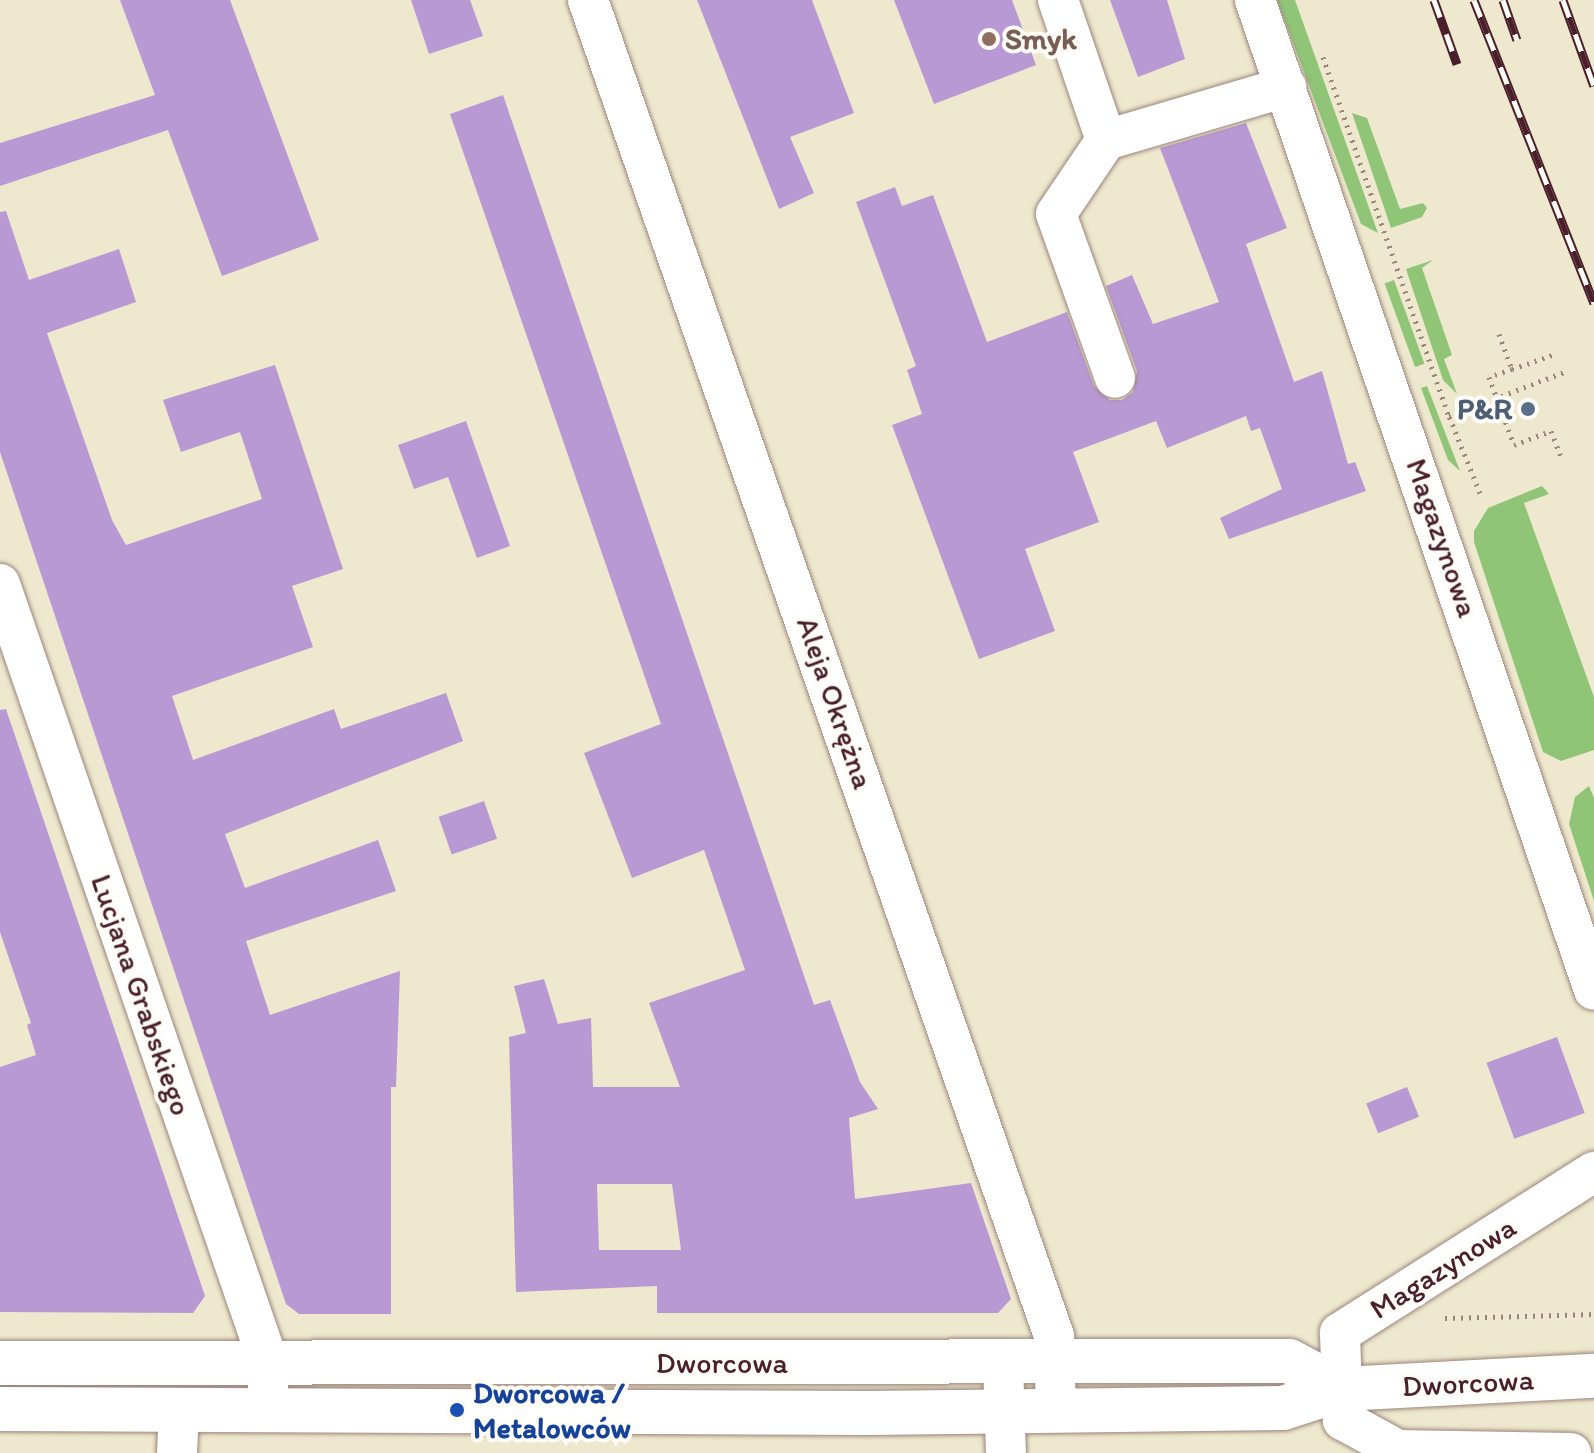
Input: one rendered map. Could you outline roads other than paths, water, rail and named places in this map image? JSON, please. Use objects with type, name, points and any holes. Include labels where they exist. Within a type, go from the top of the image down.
[{"type":"main road","name":"Dworcowa","points":[[0,1363],[1055,1364],[1289,1361],[1342,1389]]},
{"type":"main road","name":"Dworcowa","points":[[0,1409],[267,1409],[1006,1432],[1056,1411],[1283,1408],[1342,1389],[1594,1376]]},
{"type":"street","name":"Aleja Okrężna","points":[[588,0],[1047,1317],[1055,1364],[1056,1411]]},
{"type":"street","points":[[1058,0],[1106,140]]},
{"type":"street","name":"Magazynowa","points":[[1255,0],[1594,990]]},
{"type":"street","points":[[1115,378],[1056,214],[1106,140],[1286,87]]},
{"type":"street","name":"Lucjana Grabskiego","points":[[0,584],[269,1364],[267,1409]]},
{"type":"street","name":"Magazynowa","points":[[1342,1389],[1340,1333],[1594,1172]]},
{"type":"street","points":[[1003,1364],[1006,1432]]},
{"type":"street","points":[[1342,1389],[1343,1420],[1398,1450],[1571,1453]]},
{"type":"street","points":[[177,1453],[179,1410]]},
{"type":"railway","points":[[1434,0],[1457,64]]},
{"type":"railway","points":[[1474,0],[1594,303]]},
{"type":"railway","points":[[1503,0],[1517,40]]},
{"type":"railway","points":[[1563,0],[1594,86]]},
{"type":"place","name":"Smyk","points":[[989,39]]},
{"type":"place","name":"P&R","points":[[1528,409]]},
{"type":"place","name":"Dworcowa / Metalowców","points":[[457,1410]]}]
